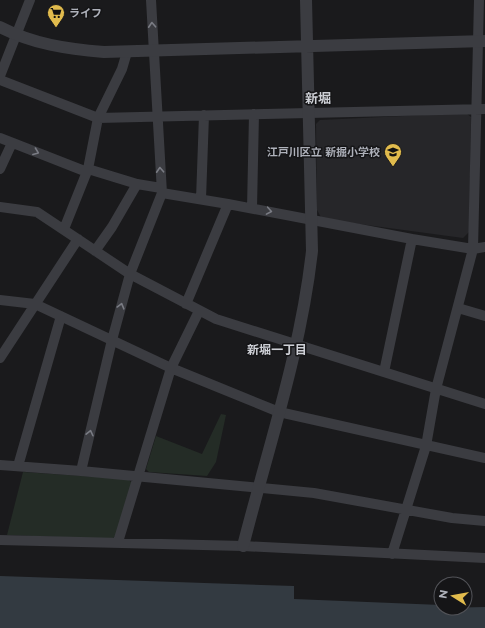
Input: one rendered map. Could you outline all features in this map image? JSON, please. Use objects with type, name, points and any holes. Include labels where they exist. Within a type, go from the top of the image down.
[{"type":"street","points":[[0,76],[30,0]]},
{"type":"street","points":[[81,470],[112,340],[130,274],[162,191],[151,0]]},
{"type":"street","points":[[243,546],[296,345],[308,284],[312,251],[306,0]]},
{"type":"street","points":[[392,554],[426,446],[436,389],[473,249],[481,109],[482,41],[479,0]]},
{"type":"street","points":[[0,27],[17,36],[65,48],[104,52],[482,41]]},
{"type":"street","points":[[64,229],[87,171],[98,118],[122,69],[127,52]]},
{"type":"street","points":[[0,80],[98,118],[481,109]]},
{"type":"street","points":[[252,208],[254,114]]},
{"type":"street","points":[[201,199],[204,115]]},
{"type":"street","points":[[0,138],[87,171],[162,191],[412,239],[473,249],[485,247]]},
{"type":"street","points":[[0,169],[12,143]]},
{"type":"street","points":[[95,250],[112,227],[137,184]]},
{"type":"street","points":[[186,304],[228,204]]},
{"type":"street","points":[[0,207],[37,212],[130,274],[199,311],[238,327],[485,404]]},
{"type":"street","points":[[0,358],[78,239]]},
{"type":"street","points":[[384,372],[412,239]]},
{"type":"street","points":[[0,300],[35,304],[171,368],[279,412],[485,458]]},
{"type":"street","points":[[458,308],[485,316]]},
{"type":"street","points":[[118,542],[171,368],[199,311]]},
{"type":"street","points":[[18,466],[61,316]]},
{"type":"street","points":[[0,465],[81,470],[314,493],[452,518],[485,520]]},
{"type":"street","points":[[0,540],[243,546],[485,558]]},
{"type":"shaded area","name":"江戸川区立 新掘小学校","points":[[466,113],[471,117],[469,232],[463,238],[322,219],[317,210],[316,124],[320,120]]},
{"type":"shaded area","points":[[221,414],[226,415],[216,462],[207,476],[149,472],[146,469],[156,436],[202,454]]},
{"type":"shaded area","points":[[23,472],[128,479],[133,484],[118,534],[112,539],[7,535]]},
{"type":"shaded area","points":[[0,576],[294,586],[294,599],[433,605],[433,616],[473,616],[473,607],[485,607],[485,628],[0,628]]},
{"type":"place","name":"ライフ","points":[[56,28]]},
{"type":"place","name":"江戸川区立 新掘小学校","points":[[393,167]]},
{"type":"district","name":"新堀","points":[[318,98]]},
{"type":"district","name":"新堀一丁目","points":[[277,349]]}]
